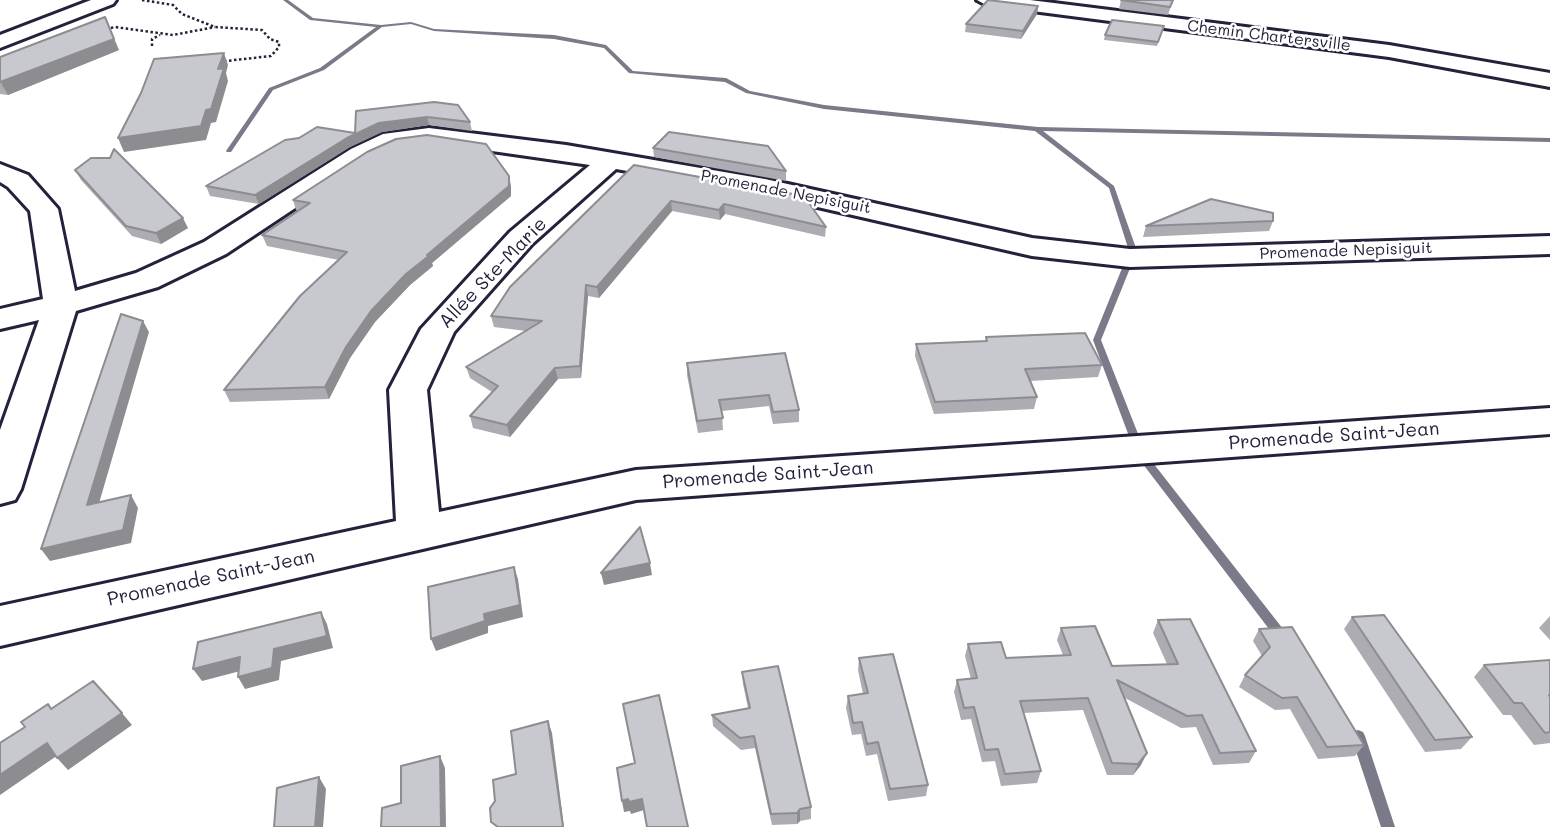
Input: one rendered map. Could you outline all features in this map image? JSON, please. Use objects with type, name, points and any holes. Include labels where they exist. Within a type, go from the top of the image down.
[{"type":"street","points":[[0,42],[107,0]]},
{"type":"street","name":"Chemin Chartersville","points":[[986,0],[1389,51],[1550,80]]},
{"type":"street","name":"Promenade Nepisiguit","points":[[0,319],[61,305],[147,280],[215,248],[360,154],[392,139],[429,135],[765,187],[1032,247],[1130,258],[1550,245]]},
{"type":"street","name":"Allée Ste-Marie","points":[[419,532],[408,390],[438,329],[521,238],[610,161]]},
{"type":"street","points":[[0,172],[18,181],[44,209],[61,305],[0,489]]},
{"type":"street","name":"Promenade Saint-Jean","points":[[0,626],[636,485],[1550,421]]},
{"type":"path","points":[[142,0],[173,5],[182,14],[215,27]]},
{"type":"path","points":[[101,31],[115,27],[173,35],[215,27],[262,30],[270,40],[279,42],[279,47],[271,56],[226,61]]},
{"type":"path","points":[[152,46],[152,39],[161,34]]},
{"type":"building","points":[[988,0],[1038,6],[1023,31],[966,24]]},
{"type":"building","points":[[1121,0],[1173,0],[1170,7]]},
{"type":"building","points":[[105,17],[114,39],[0,82],[0,57]]},
{"type":"building","points":[[1112,20],[1164,26],[1158,42],[1105,35]]},
{"type":"building","points":[[224,53],[218,69],[224,68],[211,109],[206,110],[201,126],[118,138],[141,93],[154,59]]},
{"type":"building","points":[[434,102],[458,105],[470,122],[427,117],[379,123],[347,138],[255,195],[206,186],[285,140],[299,138],[317,127],[355,133],[356,111]]},
{"type":"building","points":[[669,132],[768,146],[786,171],[653,148]]},
{"type":"building","points":[[427,135],[486,144],[509,176],[509,186],[406,274],[371,311],[346,347],[325,387],[224,390],[300,296],[347,252],[262,235],[310,203],[293,200],[367,152],[396,139]]},
{"type":"building","points":[[114,149],[183,218],[156,233],[126,226],[75,170],[91,158],[110,158]]},
{"type":"building","points":[[634,165],[804,196],[826,227],[724,204],[719,210],[671,201],[597,287],[586,285],[580,366],[555,368],[507,425],[470,416],[498,386],[466,367],[542,321],[491,316],[510,287]]},
{"type":"building","points":[[1211,199],[1273,213],[1273,221],[1146,226]]},
{"type":"building","points":[[121,314],[143,321],[87,505],[131,495],[123,530],[41,549]]},
{"type":"building","points":[[1085,333],[1102,365],[1025,369],[1037,397],[935,402],[916,344],[987,341],[986,337]]},
{"type":"building","points":[[785,353],[799,410],[773,412],[769,395],[719,400],[723,418],[697,421],[687,363]]},
{"type":"building","points":[[640,527],[650,563],[601,573]]},
{"type":"building","points":[[514,567],[520,605],[484,614],[485,621],[431,639],[428,587]]},
{"type":"building","points":[[321,612],[327,636],[274,649],[272,668],[238,677],[240,657],[193,669],[198,642]]},
{"type":"building","points":[[1384,615],[1472,737],[1435,740],[1352,617]]},
{"type":"building","points":[[1190,619],[1256,751],[1220,753],[1202,715],[1187,716],[1117,680],[1147,753],[1138,764],[1112,763],[1088,698],[1020,701],[1041,771],[1005,774],[998,749],[985,750],[974,707],[964,708],[957,680],[977,678],[968,644],[1001,642],[1006,658],[1071,655],[1061,628],[1095,626],[1112,666],[1178,664],[1158,620]]},
{"type":"building","points":[[1292,627],[1364,745],[1327,747],[1297,697],[1282,698],[1245,675],[1270,647],[1259,629]]},
{"type":"building","points":[[893,654],[928,785],[890,789],[878,742],[867,744],[862,722],[853,723],[848,696],[868,693],[859,658]]},
{"type":"building","points":[[1550,660],[1550,732],[1545,733],[1522,703],[1514,703],[1484,665]]},
{"type":"building","points":[[778,666],[811,807],[800,809],[797,813],[771,814],[754,736],[740,738],[712,715],[750,708],[742,672]]},
{"type":"building","points":[[93,681],[122,713],[57,758],[47,743],[0,775],[0,743],[25,727],[21,722],[48,704],[51,709]]},
{"type":"building","points":[[659,695],[688,827],[647,827],[642,799],[622,801],[617,768],[635,763],[623,704]]},
{"type":"building","points":[[548,721],[563,827],[498,827],[491,822],[490,808],[495,801],[493,780],[516,774],[511,731]]},
{"type":"building","points":[[440,756],[441,827],[381,827],[382,808],[401,803],[401,766]]},
{"type":"building","points":[[319,777],[315,827],[274,827],[277,788]]},
{"type":"waterway","points":[[285,0],[312,19],[381,26]]},
{"type":"waterway","points":[[381,26],[411,23],[434,30],[554,37],[606,47],[631,72],[726,80],[748,92],[824,107],[1038,129],[1550,140]]},
{"type":"waterway","points":[[229,151],[271,89],[322,69],[381,26]]},
{"type":"waterway","points":[[1038,130],[1112,187],[1133,251],[1097,340],[1141,455],[1283,638]]},
{"type":"waterway","points":[[1358,736],[1388,827]]}]
